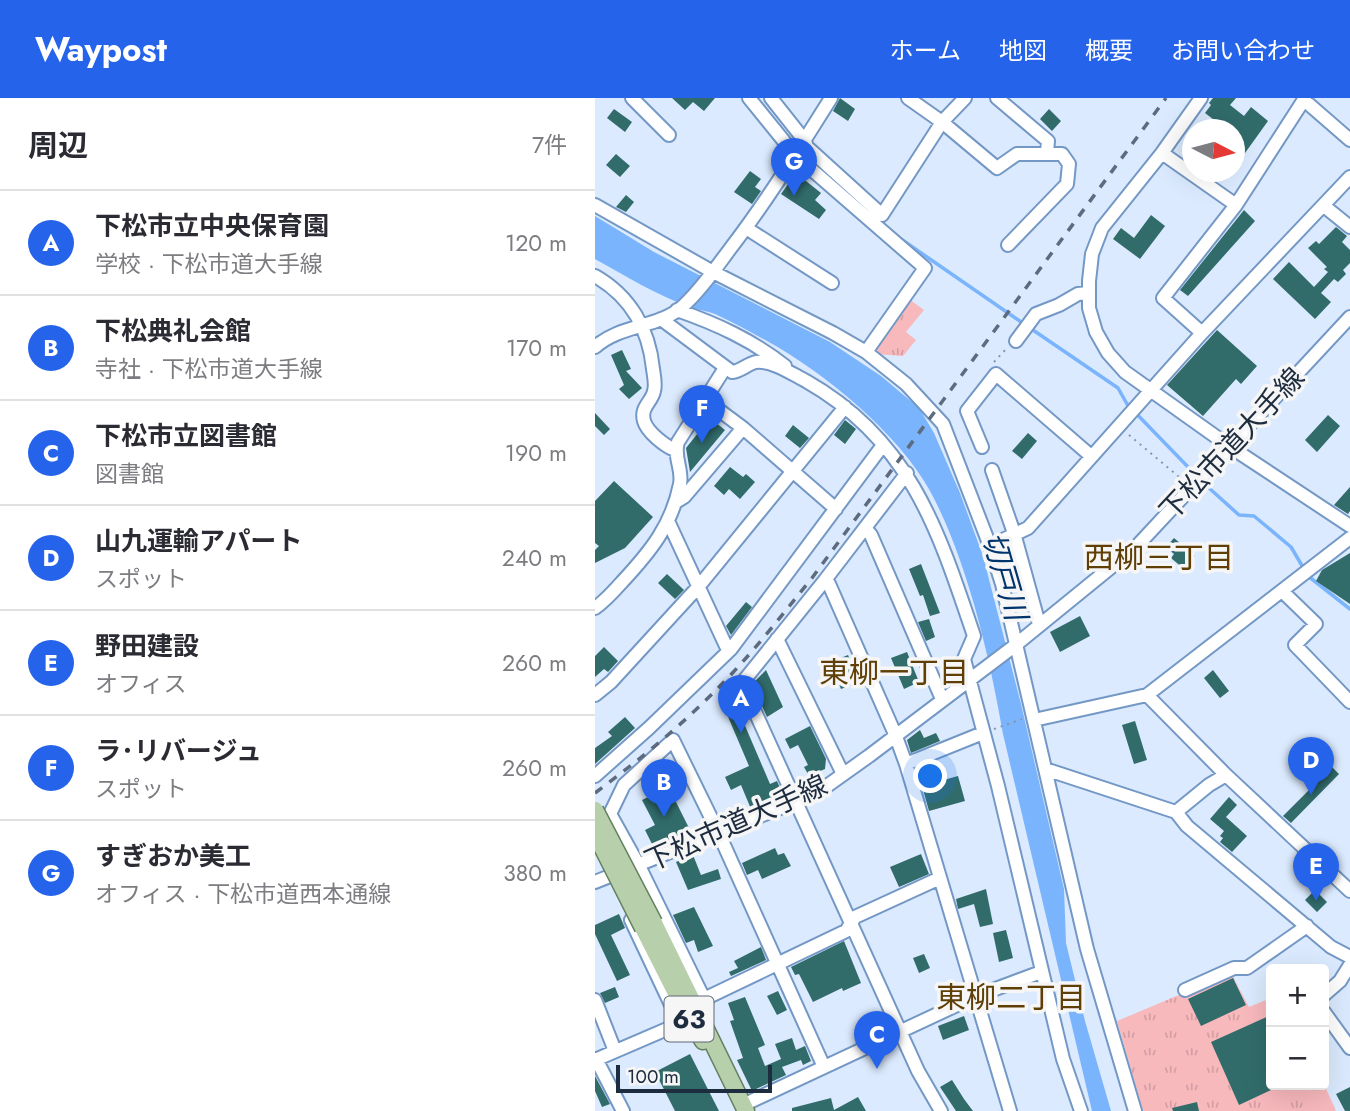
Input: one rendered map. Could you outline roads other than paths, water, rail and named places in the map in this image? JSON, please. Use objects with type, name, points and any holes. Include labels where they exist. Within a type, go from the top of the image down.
[{"type":"main road","name":"63","points":[[595,810],[649,926],[744,1108]]},
{"type":"main road","name":"63","points":[[595,834],[649,926]]},
{"type":"street","points":[[632,98],[669,135]]},
{"type":"street","points":[[748,98],[925,268],[866,352]]},
{"type":"street","points":[[771,98],[801,149]]},
{"type":"street","points":[[595,347],[615,334],[661,319],[680,308],[712,273],[746,228],[801,149],[831,98]]},
{"type":"street","points":[[908,98],[942,122],[997,168],[1017,154],[1047,152],[1062,154],[1069,164],[1067,184],[1008,245]]},
{"type":"street","points":[[801,149],[807,147],[882,215],[942,122],[965,98]]},
{"type":"street","points":[[997,98],[1048,141],[1047,152]]},
{"type":"street","points":[[1202,98],[1102,228],[1092,254],[1089,293],[1089,308],[1096,332],[1108,353],[1125,372],[1150,392],[1350,526]]},
{"type":"street","points":[[1202,333],[1163,298],[1236,205],[1305,99],[1350,140]]},
{"type":"street","points":[[1162,152],[1236,205]]},
{"type":"street","points":[[990,546],[1028,527],[1202,333],[1350,177]]},
{"type":"street","points":[[595,205],[712,273],[866,352],[906,384],[943,424],[990,546],[1087,948],[1135,1111]]},
{"type":"street","points":[[1325,205],[1350,227]]},
{"type":"street","points":[[746,228],[832,283]]},
{"type":"street","points":[[595,276],[608,283],[626,301],[642,324],[651,345],[655,390],[645,404],[644,422],[668,447],[675,450]]},
{"type":"street","points":[[1016,341],[1036,314],[1078,294],[1089,293]]},
{"type":"street","points":[[680,308],[763,349],[794,375]]},
{"type":"street","name":"下松市道大手線","points":[[595,882],[795,802],[824,788],[843,774],[1015,645],[1137,546],[1350,317]]},
{"type":"street","points":[[661,319],[732,372],[757,362],[769,364],[835,398],[907,472],[945,549],[974,636],[964,659],[986,732],[1063,1059],[1081,1111]]},
{"type":"street","points":[[595,608],[648,554],[660,537],[676,502],[681,480],[675,450],[703,399],[725,368]]},
{"type":"street","points":[[982,447],[967,411],[996,374],[1091,456]]},
{"type":"street","points":[[703,399],[743,428],[836,509]]},
{"type":"street","points":[[595,695],[699,586],[845,407]]},
{"type":"street","points":[[676,502],[684,497],[743,428]]},
{"type":"street","points":[[595,776],[731,649],[883,445]]},
{"type":"street","points":[[992,470],[1014,533],[1039,624]]},
{"type":"street","points":[[907,472],[825,580],[742,682],[918,1071],[941,1111]]},
{"type":"street","points":[[668,521],[726,646],[731,649]]},
{"type":"street","points":[[865,528],[871,535],[942,699]]},
{"type":"street","points":[[1032,718],[1147,695],[1350,538]]},
{"type":"street","points":[[825,580],[895,734],[906,765],[1010,1111]]},
{"type":"street","points":[[1282,591],[1316,624],[1295,645],[1350,702]]},
{"type":"street","points":[[777,639],[843,774]]},
{"type":"street","points":[[1147,695],[1226,775],[1350,891]]},
{"type":"street","points":[[906,765],[986,732]]},
{"type":"street","points":[[692,1010],[639,866],[610,814],[624,785],[673,740],[719,834],[824,1067]]},
{"type":"street","points":[[1045,769],[1176,813],[1331,947],[1350,957]]},
{"type":"street","points":[[1176,813],[1209,785],[1226,775]]},
{"type":"street","points":[[595,850],[673,1009],[692,1010]]},
{"type":"street","points":[[622,1111],[596,1060],[674,1026],[692,1010],[777,962],[846,931],[855,917],[940,878]]},
{"type":"street","points":[[1185,990],[1234,968],[1247,968],[1307,926]]},
{"type":"street","points":[[1329,991],[1340,981],[1350,965]]},
{"type":"street","points":[[744,1108],[824,1067],[974,997],[1041,972]]},
{"type":"street","points":[[595,1000],[615,1051]]},
{"type":"street","points":[[1329,1019],[1350,1048]]},
{"type":"water","points":[[595,216],[654,252],[830,342],[881,376],[919,408],[934,433],[983,556],[1064,889],[1066,943],[1111,1111],[1092,1111],[1003,734],[984,642],[955,547],[930,491],[916,469],[880,426],[836,387],[789,354],[728,320],[665,297],[595,259]]},
{"type":"waterway","points":[[801,151],[861,204]]},
{"type":"waterway","points":[[898,237],[1024,324]]},
{"type":"waterway","points":[[1030,328],[1118,388],[1127,404],[1189,468]]},
{"type":"waterway","points":[[1209,488],[1239,515],[1254,516],[1291,547],[1304,569]]},
{"type":"waterway","points":[[1308,576],[1350,609]]},
{"type":"railway","points":[[595,793],[689,716],[755,648],[812,578],[1166,98]]},
{"type":"place","name":"すぎおか美工","points":[[794,196]]},
{"type":"place","name":"ラ･リバージュ","points":[[702,443]]},
{"type":"place","name":"下松市立中央保育園","points":[[741,733]]},
{"type":"place","name":"山九運輸アパート","points":[[1311,795]]},
{"type":"place","name":"下松典礼会館","points":[[664,817]]},
{"type":"place","name":"野田建設","points":[[1316,901]]},
{"type":"place","name":"下松市立図書館","points":[[877,1069]]},
{"type":"district","name":"西柳三丁目","points":[[1159,557]]},
{"type":"district","name":"東柳一丁目","points":[[894,672]]},
{"type":"district","name":"東柳二丁目","points":[[1011,997]]},
{"type":"water label","name":"切戸川","points":[[1005,576]]}]
